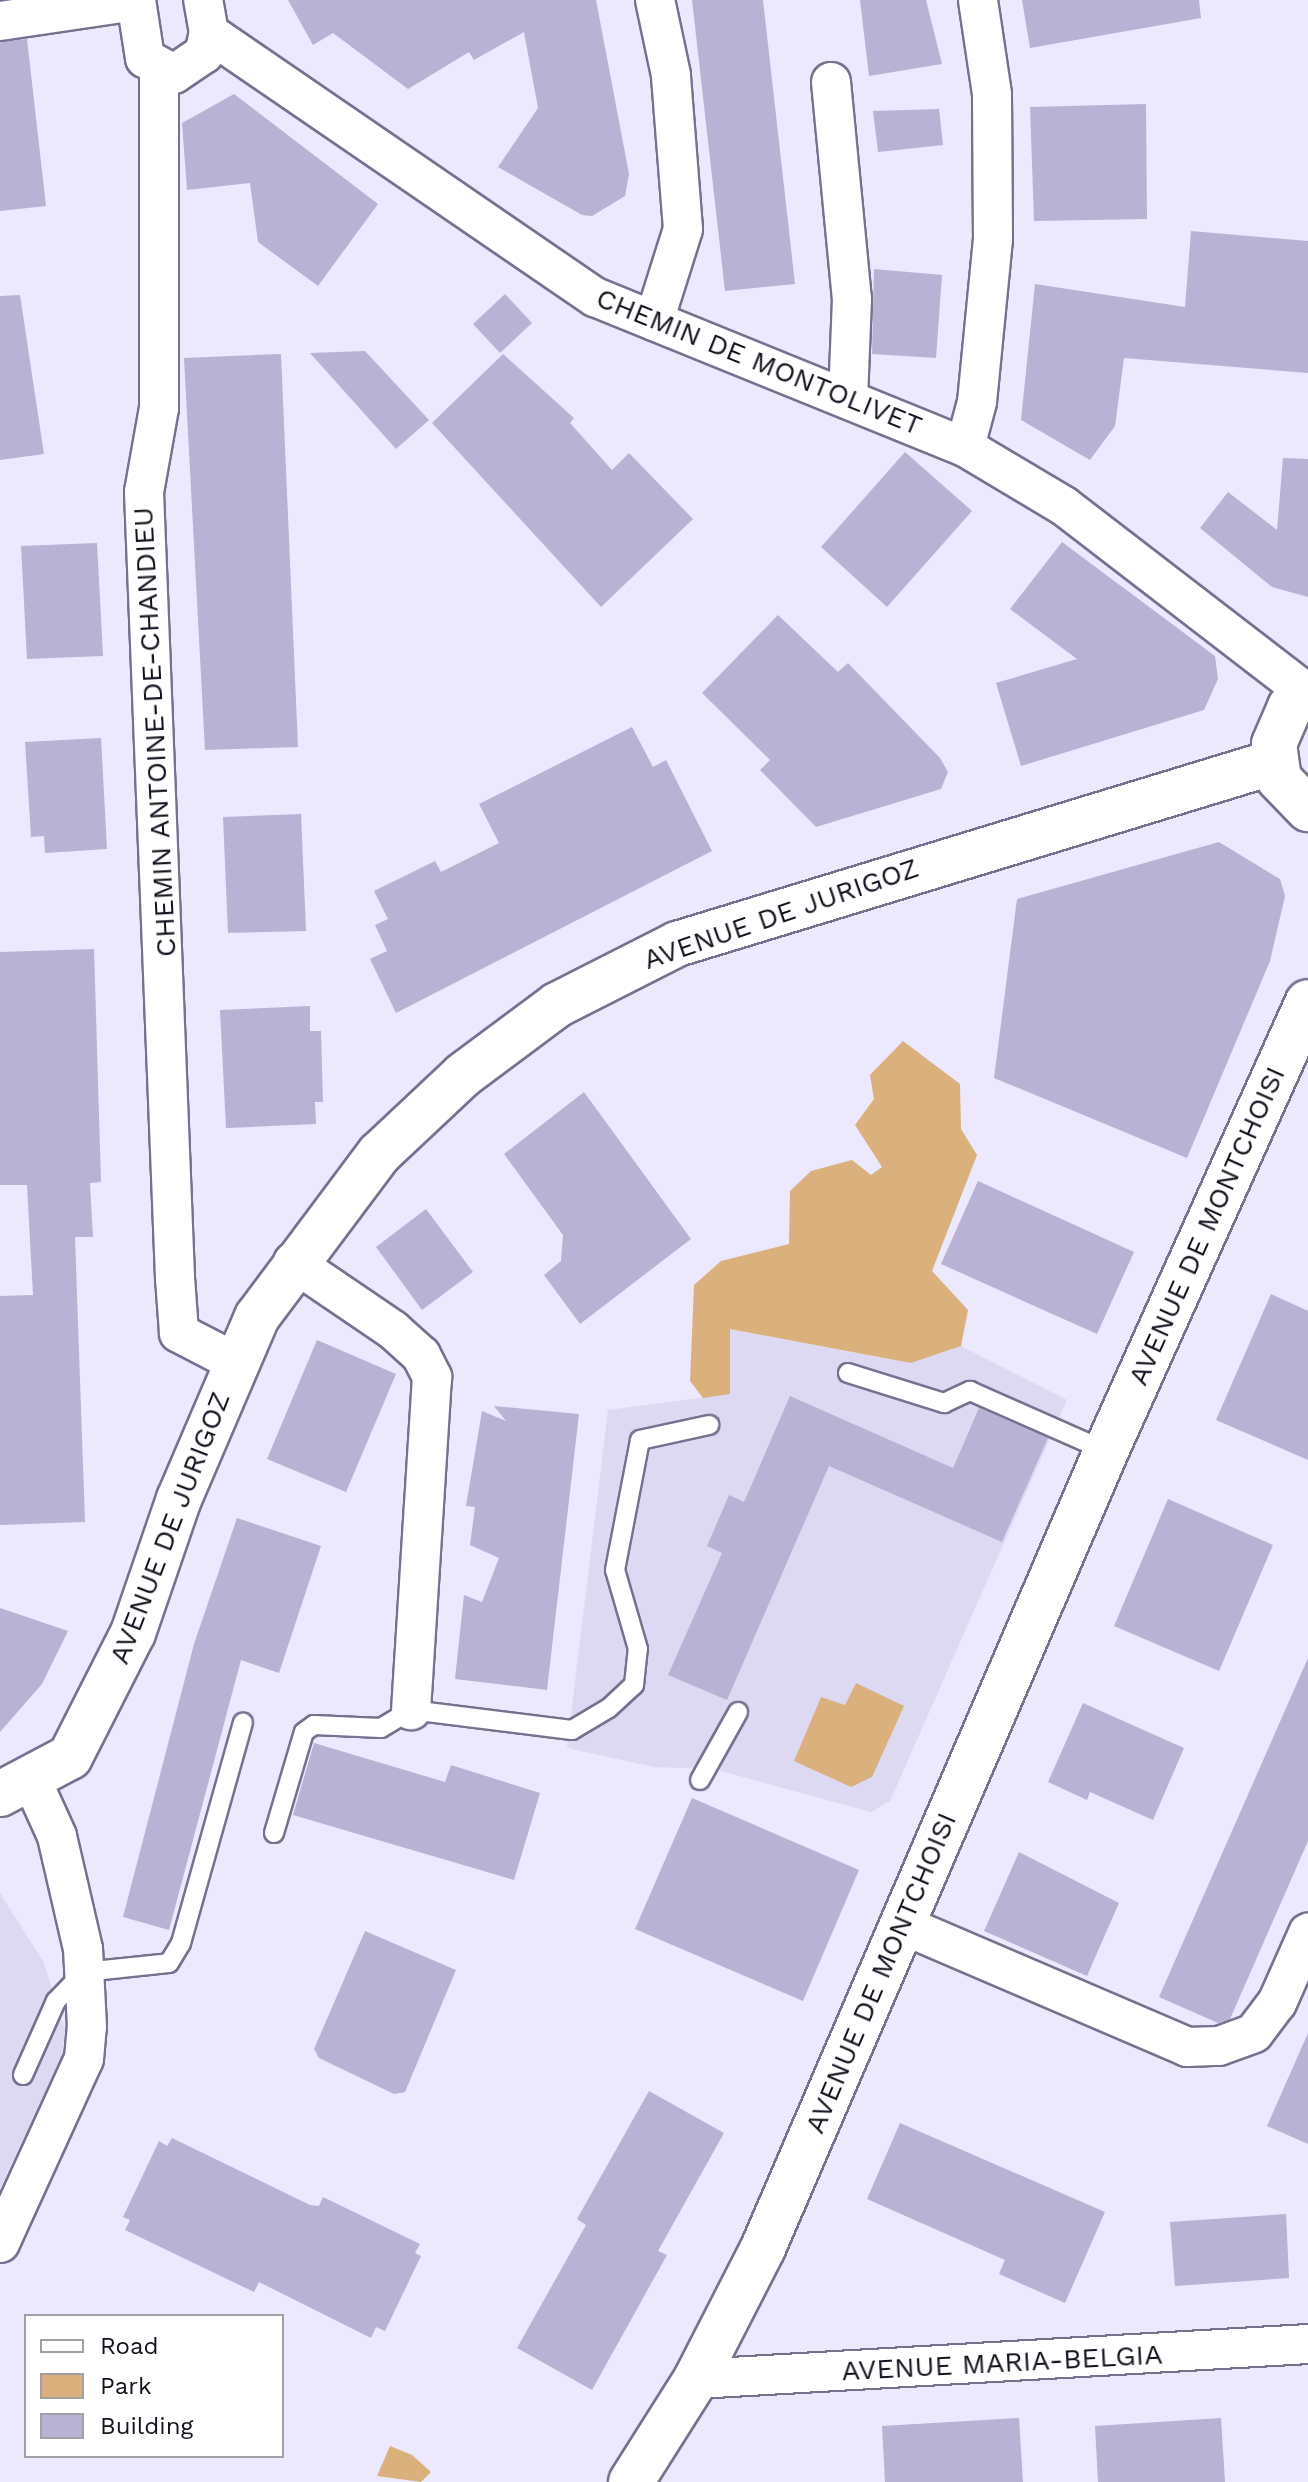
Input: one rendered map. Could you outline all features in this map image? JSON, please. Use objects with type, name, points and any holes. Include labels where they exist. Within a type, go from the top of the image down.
[{"type":"street","points":[[0,21],[136,0],[145,58],[159,70],[190,68],[204,54],[206,16]]},
{"type":"street","points":[[654,321],[683,229],[671,75],[655,0]]},
{"type":"street","points":[[965,447],[977,402],[993,240],[992,94],[978,0]]},
{"type":"street","name":"CHEMIN DE MONTOLIVET","points":[[206,16],[595,297],[965,447],[1076,514],[1308,693]]},
{"type":"street","name":"CHEMIN ANTOINE-DE-CHANDIEU","points":[[159,70],[159,408],[144,492],[175,1278],[179,1333],[235,1362]]},
{"type":"street","points":[[831,82],[852,299],[848,399]]},
{"type":"street","points":[[1308,693],[1279,723],[1274,762],[1288,792],[1308,809]]},
{"type":"street","name":"AVENUE DE JURIGOZ","points":[[16,1788],[70,1757],[133,1633],[235,1362],[293,1262],[379,1154],[463,1075],[557,1005],[634,964],[839,890],[1274,762]]},
{"type":"street","name":"AVENUE DE MONTCHOISI","points":[[631,2482],[696,2379],[763,2248],[1106,1451],[1308,1002]]},
{"type":"street","points":[[293,1262],[393,1330],[421,1355],[432,1377],[411,1710]]},
{"type":"street","points":[[0,2243],[84,2059],[84,1972],[57,1836],[16,1788]]},
{"type":"street","points":[[903,1925],[1187,2047],[1219,2046],[1254,2033],[1277,2003],[1308,1933]]},
{"type":"street","name":"AVENUE MARIA-BELGIA","points":[[696,2379],[1308,2344]]},
{"type":"lane","points":[[848,1373],[944,1403],[970,1391],[1106,1451]]},
{"type":"lane","points":[[274,1833],[304,1732],[334,1721],[381,1728],[411,1710],[572,1730],[592,1724],[634,1685],[638,1649],[615,1570],[640,1440],[709,1425]]},
{"type":"lane","points":[[700,1780],[738,1712]]},
{"type":"lane","points":[[23,2075],[56,2001],[84,1972],[169,1963],[181,1943],[243,1723]]},
{"type":"shaded area","points":[[729,1329],[911,1363],[961,1346],[1067,1400],[890,1801],[871,1812],[714,1769],[654,1767],[567,1748],[608,1410],[730,1394]]},
{"type":"shaded area","points":[[0,1893],[44,1963],[65,2030],[62,2055],[0,2188]]},
{"type":"green space","points":[[903,1041],[960,1084],[961,1129],[977,1155],[932,1271],[968,1310],[961,1346],[911,1363],[730,1329],[730,1394],[703,1398],[690,1381],[694,1285],[721,1261],[789,1244],[790,1191],[811,1171],[852,1160],[871,1175],[882,1167],[855,1125],[874,1099],[870,1075]]},
{"type":"green space","points":[[856,1683],[904,1706],[872,1777],[851,1787],[794,1761],[821,1697],[845,1705]]},
{"type":"green space","points":[[390,2446],[412,2455],[431,2472],[421,2482],[377,2476]]},
{"type":"building","points":[[288,0],[596,0],[629,174],[625,196],[592,216],[582,215],[498,167],[538,108],[524,32],[474,60],[469,52],[408,89],[333,33],[313,45]]},
{"type":"building","points":[[692,0],[763,0],[795,284],[725,291]]},
{"type":"building","points":[[860,0],[926,0],[942,64],[869,76]]},
{"type":"building","points":[[1022,0],[1199,0],[1201,18],[1030,48]]},
{"type":"building","points":[[27,39],[46,206],[0,211],[0,42]]},
{"type":"building","points":[[234,94],[378,204],[318,286],[258,242],[250,183],[187,190],[182,123]]},
{"type":"building","points":[[1146,104],[1147,219],[1034,221],[1030,107]]},
{"type":"building","points":[[939,109],[943,145],[878,152],[873,111]]},
{"type":"building","points":[[1191,231],[1308,241],[1308,373],[1124,358],[1115,426],[1090,460],[1021,420],[1035,284],[1185,307]]},
{"type":"building","points":[[874,269],[942,275],[936,358],[872,354]]},
{"type":"building","points":[[505,294],[532,323],[500,353],[473,324]]},
{"type":"building","points":[[20,295],[44,454],[0,460],[0,296]]},
{"type":"building","points":[[365,351],[429,420],[396,449],[310,353]]},
{"type":"building","points":[[281,354],[298,747],[205,750],[184,358]]},
{"type":"building","points":[[503,354],[574,418],[570,423],[612,470],[629,453],[693,519],[601,607],[432,423]]},
{"type":"building","points":[[905,452],[972,511],[887,607],[821,547]]},
{"type":"building","points":[[1283,458],[1308,459],[1308,597],[1272,587],[1200,528],[1228,492],[1277,530]]},
{"type":"building","points":[[1062,542],[1215,656],[1218,679],[1204,710],[1021,766],[996,683],[1077,659],[1010,609]]},
{"type":"building","points":[[97,543],[103,656],[27,659],[21,546]]},
{"type":"building","points":[[778,615],[838,672],[848,663],[940,758],[948,772],[941,789],[816,827],[760,770],[770,760],[702,693]]},
{"type":"building","points":[[632,727],[653,767],[666,760],[712,851],[396,1013],[370,959],[387,951],[375,925],[388,919],[374,891],[435,861],[441,872],[499,843],[479,804]]},
{"type":"building","points":[[101,738],[107,849],[45,853],[44,836],[31,837],[25,742]]},
{"type":"building","points":[[301,814],[306,931],[228,933],[223,817]]},
{"type":"building","points":[[1219,842],[1280,879],[1285,896],[1270,961],[1187,1158],[994,1078],[1017,899]]},
{"type":"building","points":[[94,949],[101,1182],[90,1183],[93,1237],[75,1237],[85,1522],[0,1525],[0,1296],[33,1295],[27,1185],[0,1185],[0,952]]},
{"type":"building","points":[[310,1006],[310,1031],[321,1031],[323,1102],[315,1102],[316,1124],[226,1128],[220,1010]]},
{"type":"building","points":[[584,1092],[691,1239],[580,1324],[544,1275],[561,1261],[563,1235],[504,1154]]},
{"type":"building","points":[[978,1181],[1134,1252],[1097,1334],[941,1264]]},
{"type":"building","points":[[426,1209],[473,1272],[422,1310],[376,1247]]},
{"type":"building","points":[[1271,1294],[1308,1311],[1308,1460],[1216,1420]]},
{"type":"building","points":[[317,1340],[396,1374],[346,1492],[267,1459]]},
{"type":"building","points":[[790,1396],[953,1468],[979,1408],[1048,1438],[1002,1542],[829,1466],[727,1700],[668,1675],[722,1553],[707,1546],[729,1495],[744,1502]]},
{"type":"building","points":[[494,1406],[579,1414],[547,1690],[455,1679],[464,1595],[482,1602],[499,1558],[470,1545],[475,1507],[466,1506],[482,1411],[506,1421]]},
{"type":"building","points":[[1168,1499],[1273,1545],[1219,1671],[1114,1626]]},
{"type":"building","points":[[237,1518],[321,1546],[279,1673],[241,1660],[169,1930],[123,1917],[194,1644]]},
{"type":"building","points":[[0,1608],[68,1631],[42,1684],[0,1732]]},
{"type":"building","points":[[1308,1658],[1308,1841],[1230,2019],[1218,2023],[1159,1997]]},
{"type":"building","points":[[1083,1703],[1184,1748],[1153,1820],[1090,1792],[1087,1800],[1048,1782]]},
{"type":"building","points":[[314,1743],[445,1782],[451,1765],[540,1793],[514,1880],[293,1815]]},
{"type":"building","points":[[692,1798],[859,1870],[803,2001],[635,1929]]},
{"type":"building","points":[[1019,1852],[1119,1903],[1087,1976],[984,1931]]},
{"type":"building","points":[[365,1931],[456,1970],[405,2092],[394,2094],[319,2058],[314,2049]]},
{"type":"building","points":[[1308,2033],[1308,2144],[1267,2126]]},
{"type":"building","points":[[649,2091],[724,2133],[658,2251],[667,2255],[592,2390],[517,2348],[586,2225],[577,2219]]},
{"type":"building","points":[[900,2123],[1105,2212],[1065,2303],[999,2274],[1005,2260],[867,2199]]},
{"type":"building","points":[[172,2138],[310,2205],[319,2206],[323,2197],[420,2244],[415,2253],[421,2256],[385,2331],[376,2327],[371,2338],[259,2282],[254,2292],[125,2230],[130,2220],[123,2217],[159,2141],[167,2146]]},
{"type":"building","points":[[1286,2214],[1289,2278],[1175,2286],[1170,2222]]},
{"type":"building","points":[[1019,2418],[1023,2482],[885,2482],[882,2426]]},
{"type":"building","points":[[1221,2418],[1225,2482],[1098,2482],[1095,2426]]}]
